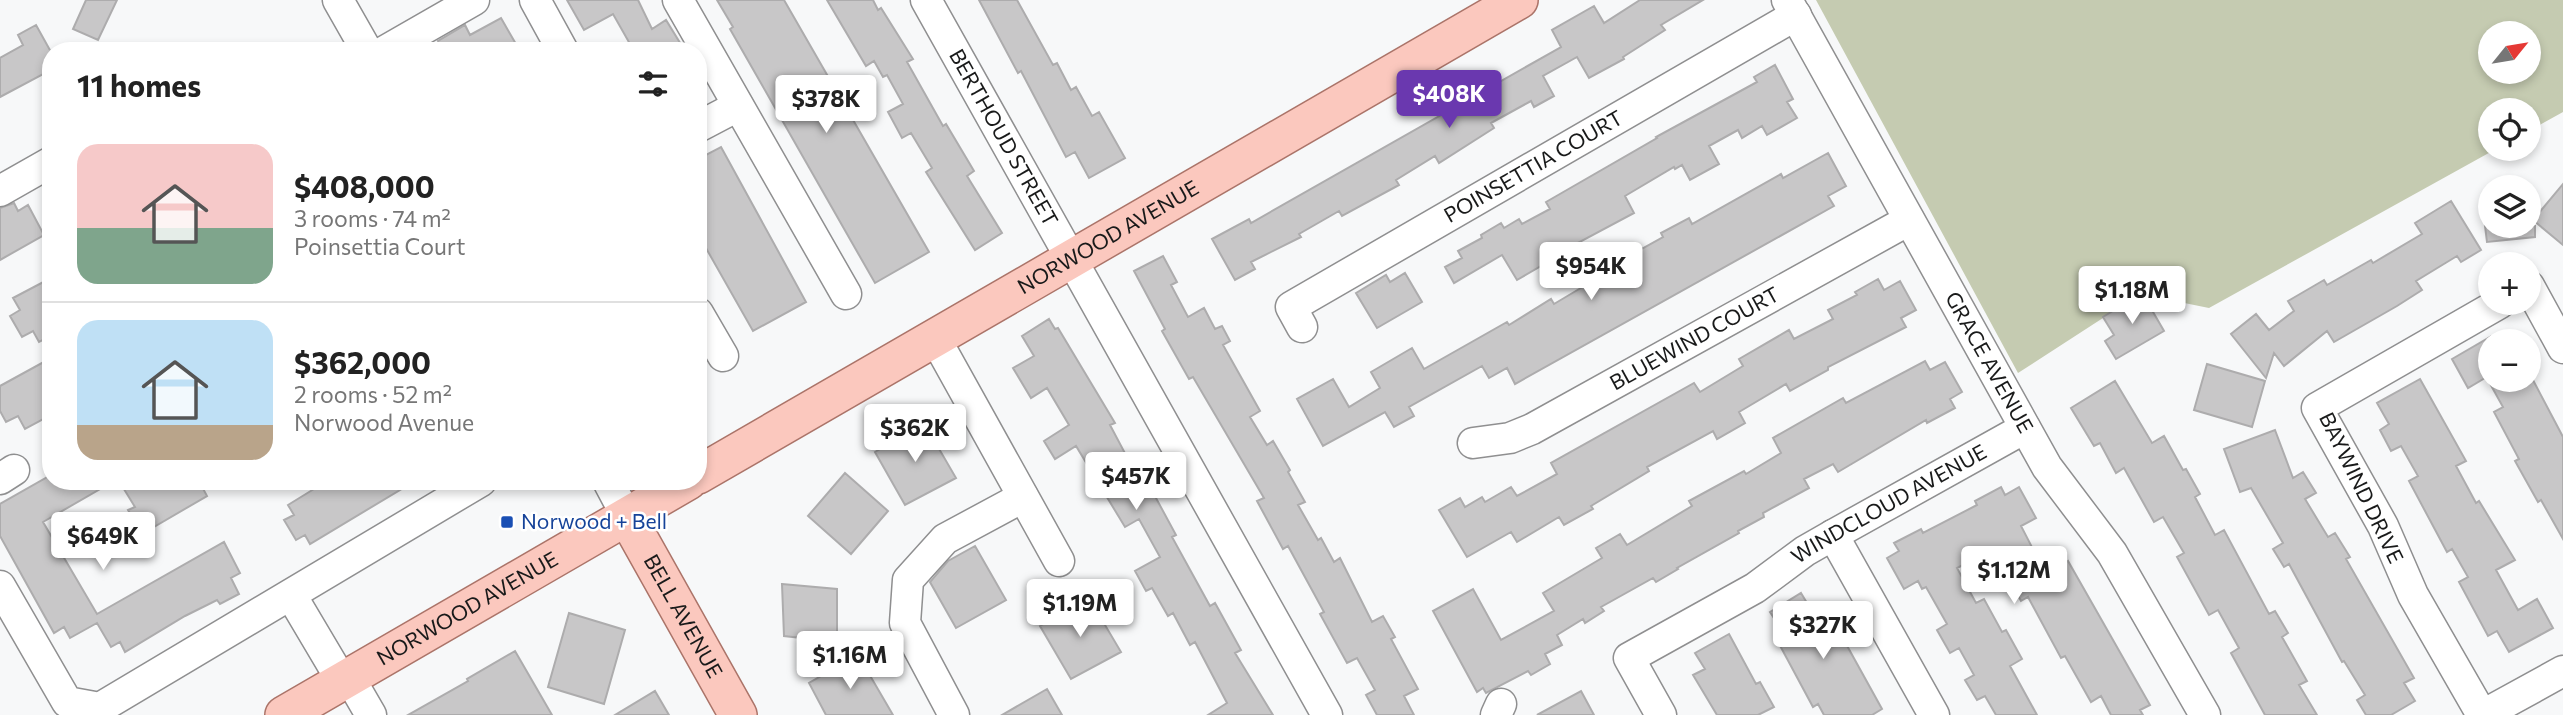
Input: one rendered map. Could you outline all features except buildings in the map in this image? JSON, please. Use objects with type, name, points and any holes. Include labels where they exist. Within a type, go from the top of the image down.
[{"type":"main road","name":"NORWOOD AVENUE","points":[[707,470],[1519,0]]},
{"type":"main road","name":"NORWOOD AVENUE","points":[[299,711],[346,679],[673,490]]},
{"type":"main road","name":"BELL AVENUE","points":[[627,517],[738,715]]},
{"type":"street","points":[[338,0],[362,42]]},
{"type":"street","points":[[400,42],[474,0]]},
{"type":"street","points":[[535,0],[558,42]]},
{"type":"street","points":[[678,0],[702,42]]},
{"type":"street","name":"BERTHOUD STREET","points":[[926,0],[1327,715]]},
{"type":"street","name":"GRACE AVENUE","points":[[1791,8],[2025,428],[2048,467],[2112,553],[2205,715]]},
{"type":"street","name":"POINSETTIA COURT","points":[[1302,327],[1291,307],[1791,8]]},
{"type":"street","points":[[707,51],[846,294]]},
{"type":"street","points":[[707,122],[738,106]]},
{"type":"street","points":[[0,191],[42,173]]},
{"type":"street","name":"BLUEWIND COURT","points":[[1473,443],[1510,438],[1532,429],[1909,219]]},
{"type":"street","points":[[2541,308],[2563,348]]},
{"type":"street","name":"BAYWIND DRIVE","points":[[2479,315],[2317,408],[2383,526],[2413,595],[2482,715]]},
{"type":"street","points":[[707,328],[723,356]]},
{"type":"street","points":[[935,338],[1059,561]]},
{"type":"street","name":"WINDCLOUD AVENUE","points":[[1661,715],[1629,658],[1755,588],[1805,551],[2025,428]]},
{"type":"street","points":[[0,586],[67,702],[100,708],[466,490]]},
{"type":"street","name":"BELL AVENUE","points":[[613,490],[627,517]]},
{"type":"street","points":[[954,715],[905,623],[908,580],[945,539],[1023,497]]},
{"type":"street","points":[[1833,535],[1934,715]]},
{"type":"street","points":[[291,595],[370,715]]},
{"type":"street","points":[[2482,715],[2563,671]]},
{"type":"green space","points":[[1816,0],[2563,0],[2563,112],[2541,124],[2541,98],[2478,98],[2478,159],[2209,308],[2140,294],[2018,373]]},
{"type":"place","name":"Norwood + Bell","points":[[507,522]]}]
